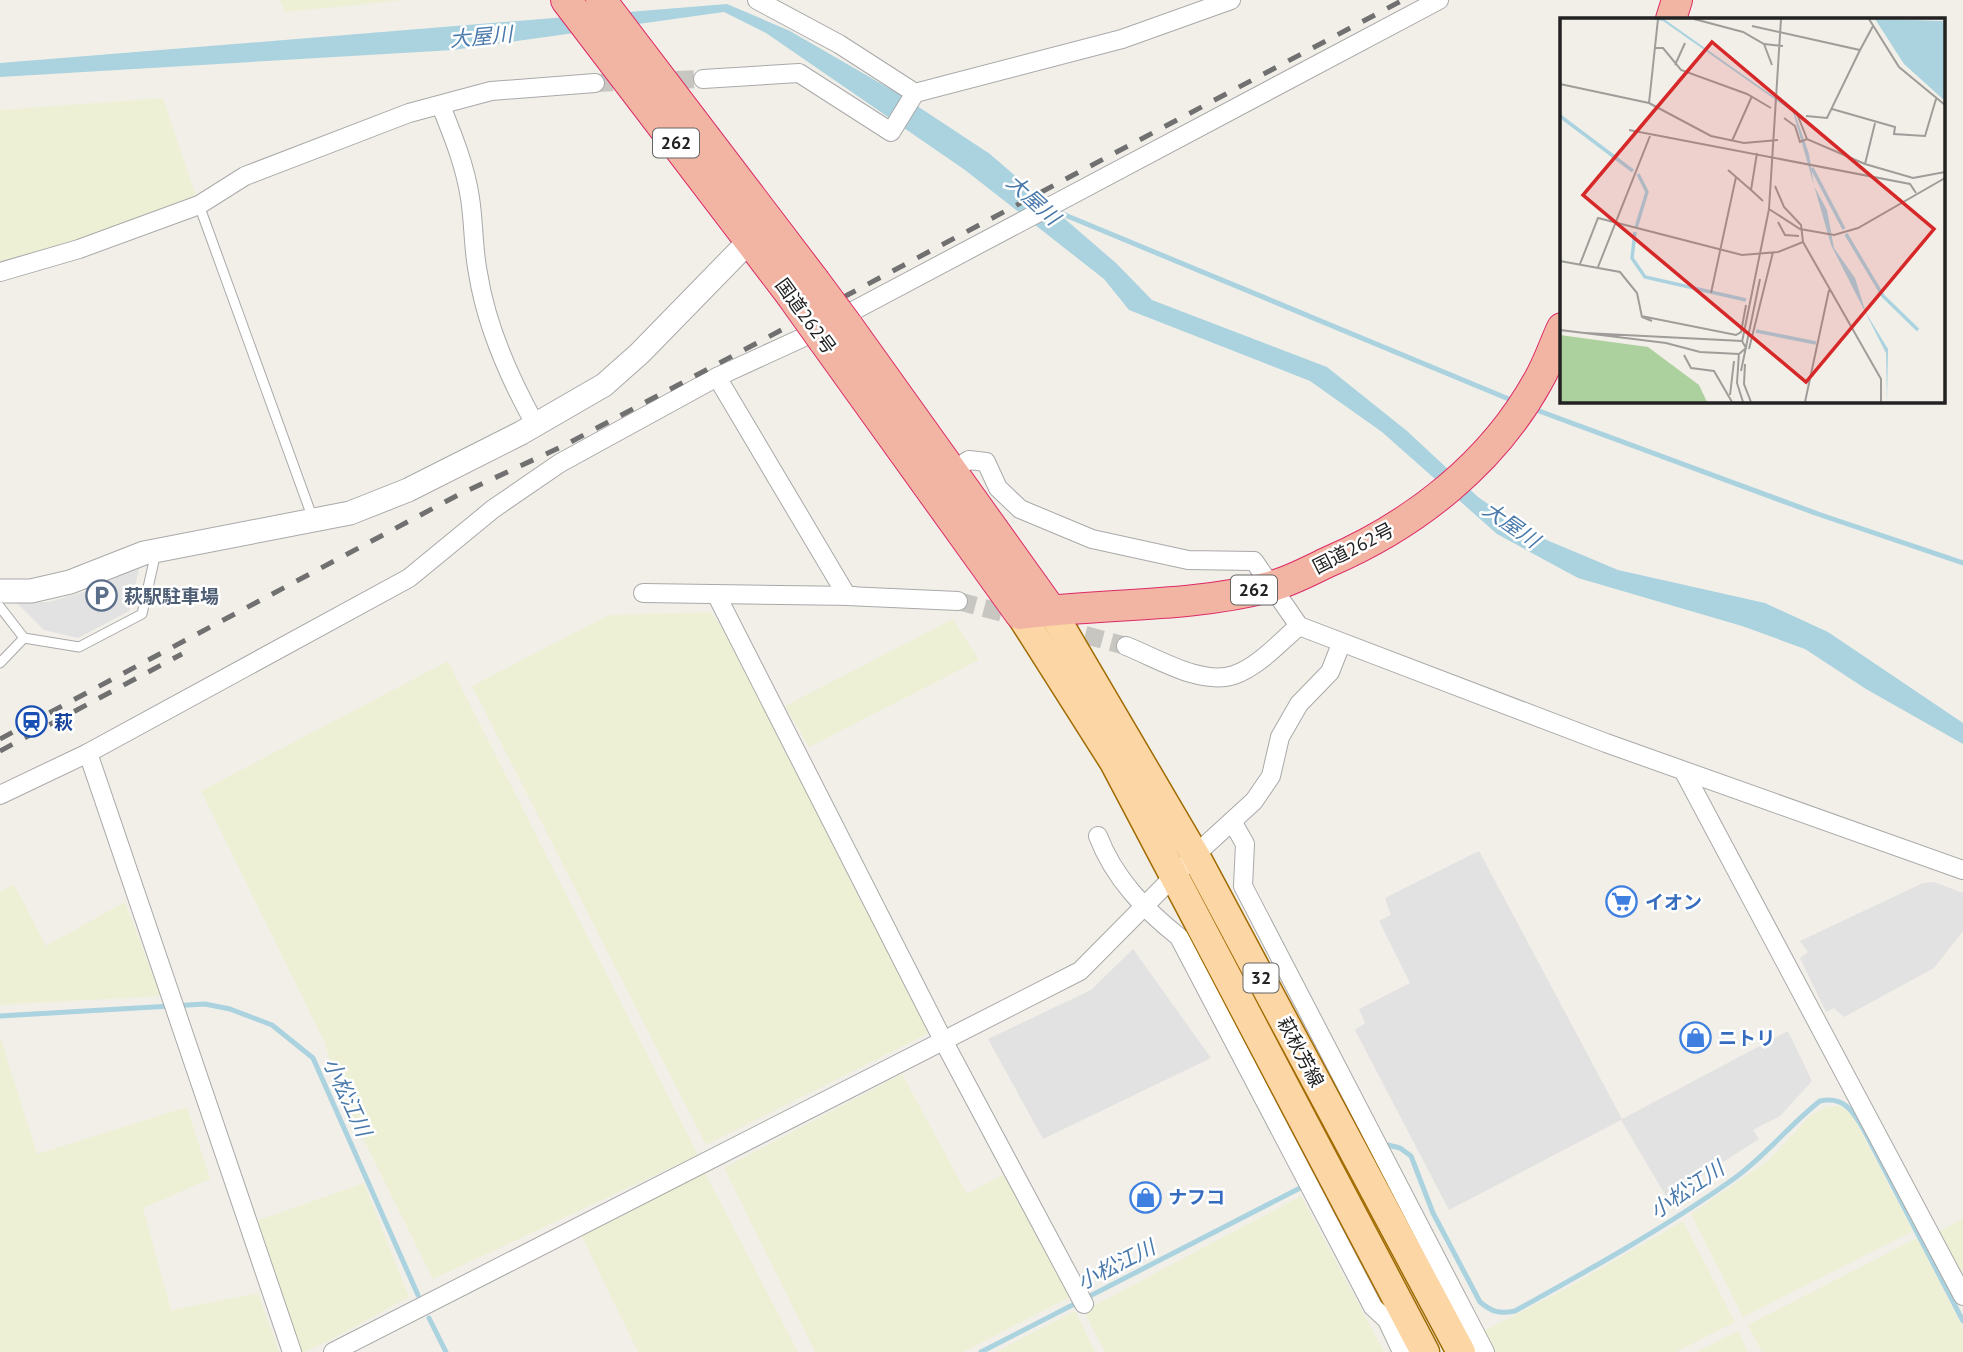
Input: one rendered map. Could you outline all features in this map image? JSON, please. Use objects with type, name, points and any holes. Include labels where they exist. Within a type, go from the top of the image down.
[{"type":"highway","name":"国道262号","points":[[566,0],[601,46],[760,230]]},
{"type":"highway","name":"国道262号","points":[[601,0],[760,230],[835,333],[1020,614],[1199,598],[1270,587],[1342,556],[1437,500],[1473,467],[1507,426],[1538,381],[1560,332]]},
{"type":"highway","points":[[1671,18],[1677,0]]},
{"type":"highway","name":"国道262号","points":[[835,333],[952,471],[1051,610]]},
{"type":"main road","name":"萩秋芳線","points":[[1051,610],[1195,855],[1461,1352]]},
{"type":"main road","name":"萩秋芳線","points":[[1020,614],[1114,762],[1425,1352]]},
{"type":"street","points":[[757,0],[839,44],[913,95]]},
{"type":"street","points":[[703,79],[799,73],[891,132],[892,126],[913,95],[1122,39],[1231,0]]},
{"type":"street","points":[[0,796],[88,752],[409,578],[493,509],[560,463],[717,377],[802,338],[1439,0]]},
{"type":"street","points":[[0,272],[79,249],[199,205],[245,176],[408,113],[491,91],[595,83]]},
{"type":"street","points":[[441,106],[461,157],[470,197],[478,274],[488,314],[519,395],[535,424]]},
{"type":"street","points":[[0,591],[30,591],[71,582],[108,565],[156,551],[350,513],[408,490],[604,385],[640,354],[760,230]]},
{"type":"street","points":[[717,377],[848,596],[854,596]]},
{"type":"street","points":[[952,471],[969,460],[977,458],[986,462],[998,488],[1020,509],[1092,539],[1136,551],[1188,560],[1254,561],[1299,626],[1684,772],[1963,870]]},
{"type":"street","points":[[643,593],[854,596],[958,601]]},
{"type":"street","points":[[716,594],[944,1042],[1084,1304]]},
{"type":"street","points":[[1126,646],[1200,675],[1217,678],[1235,675],[1254,664],[1299,626]]},
{"type":"street","points":[[333,1352],[1080,971],[1195,855],[1254,801],[1271,776],[1280,737],[1299,704],[1330,672],[1341,644]]},
{"type":"street","points":[[88,752],[292,1352]]},
{"type":"street","points":[[1684,772],[1963,1296]]},
{"type":"street","points":[[1232,821],[1245,844],[1243,886],[1485,1352]]},
{"type":"street","points":[[1098,836],[1105,856],[1143,909],[1179,937],[1373,1307],[1387,1320],[1402,1352]]},
{"type":"lane","points":[[199,205],[314,521]]},
{"type":"lane","points":[[0,607],[24,638],[79,647],[142,614],[156,551]]},
{"type":"lane","points":[[0,663],[24,638]]},
{"type":"green space","points":[[279,0],[407,0],[286,12]]},
{"type":"green space","points":[[163,98],[196,196],[78,240],[0,262],[0,110]]},
{"type":"green space","points":[[711,612],[739,652],[931,1032],[706,1145],[472,686],[609,615]]},
{"type":"green space","points":[[953,619],[979,660],[809,747],[785,706]]},
{"type":"green space","points":[[448,661],[698,1155],[433,1279],[337,1086],[325,1043],[201,791]]},
{"type":"green space","points":[[14,884],[46,946],[125,902],[161,996],[0,1005],[0,892]]},
{"type":"green space","points":[[0,1036],[37,1154],[187,1107],[210,1179],[143,1208],[171,1310],[258,1293],[279,1352],[0,1352]]},
{"type":"green space","points":[[902,1074],[967,1194],[1008,1172],[1070,1297],[963,1352],[815,1352],[724,1168]]},
{"type":"green space","points":[[1839,1106],[1850,1111],[1913,1231],[1743,1317],[1691,1214],[1769,1160],[1810,1116],[1826,1107]]},
{"type":"green space","points":[[704,1171],[798,1352],[638,1352],[581,1235]]},
{"type":"green space","points":[[364,1183],[409,1297],[330,1340],[304,1352],[296,1352],[253,1222]]},
{"type":"green space","points":[[1301,1196],[1384,1352],[1105,1352],[1084,1311]]},
{"type":"green space","points":[[1963,1218],[1963,1279],[1939,1232]]},
{"type":"green space","points":[[1683,1221],[1735,1322],[1676,1352],[1495,1352],[1484,1331],[1569,1287]]},
{"type":"green space","points":[[1917,1238],[1963,1328],[1963,1352],[1762,1352],[1748,1325]]},
{"type":"green space","points":[[1075,1311],[1095,1352],[996,1352]]},
{"type":"green space","points":[[1738,1331],[1748,1352],[1697,1352]]},
{"type":"shaded area","name":"萩駅駐車場","points":[[140,565],[129,611],[78,638],[44,630],[16,602],[49,602],[87,591]]},
{"type":"shaded area","points":[[1479,851],[1622,1119],[1788,1031],[1812,1081],[1780,1116],[1753,1130],[1759,1139],[1667,1198],[1621,1120],[1449,1210],[1355,1030],[1365,1023],[1359,1009],[1410,983],[1379,921],[1391,915],[1385,898]]},
{"type":"shaded area","points":[[1934,882],[1963,893],[1963,931],[1934,968],[1844,1017],[1834,1008],[1826,1012],[1800,958],[1808,952],[1800,941],[1923,883]]},
{"type":"shaded area","points":[[1133,949],[1211,1058],[1043,1139],[988,1039],[1091,990]]},
{"type":"water","name":"大屋川","points":[[727,4],[790,31],[899,94],[990,154],[1117,264],[1152,300],[1327,367],[1407,431],[1478,497],[1530,533],[1618,570],[1765,603],[1828,632],[1963,723],[1963,744],[1866,689],[1805,649],[1742,626],[1578,578],[1497,534],[1382,432],[1310,381],[1129,310],[1104,279],[965,170],[766,33],[724,12],[453,50],[0,77],[0,63]]},
{"type":"waterway","name":"大屋川","points":[[1034,193],[1065,215],[1516,402]]},
{"type":"waterway","points":[[1531,408],[1818,514],[1963,563]]},
{"type":"waterway","name":"小松江川","points":[[0,1016],[205,1004],[230,1009],[272,1025],[313,1058],[418,1295]]},
{"type":"waterway","name":"小松江川","points":[[1388,1145],[1400,1148],[1411,1156],[1433,1213],[1480,1302],[1496,1311],[1509,1312],[1570,1280],[1706,1198],[1744,1171],[1820,1101],[1842,1103],[1852,1111],[1864,1130],[1963,1321]]},
{"type":"waterway","name":"小松江川","points":[[981,1352],[1302,1187]]},
{"type":"waterway","name":"小松江川","points":[[429,1318],[446,1352]]},
{"type":"tunnel","points":[[595,83],[703,79]]},
{"type":"tunnel","points":[[958,601],[1022,618]]},
{"type":"tunnel","points":[[1059,628],[1126,646]]},
{"type":"railway","points":[[0,739],[458,495],[563,446],[1403,0]]},
{"type":"railway","points":[[0,751],[182,654]]},
{"type":"place","name":"萩駅駐車場","points":[[101,596]]},
{"type":"place","name":"萩","points":[[31,722]]},
{"type":"place","name":"イオン","points":[[1622,902]]},
{"type":"place","name":"ニトリ","points":[[1695,1038]]},
{"type":"place","name":"ナフコ","points":[[1145,1197]]}]
